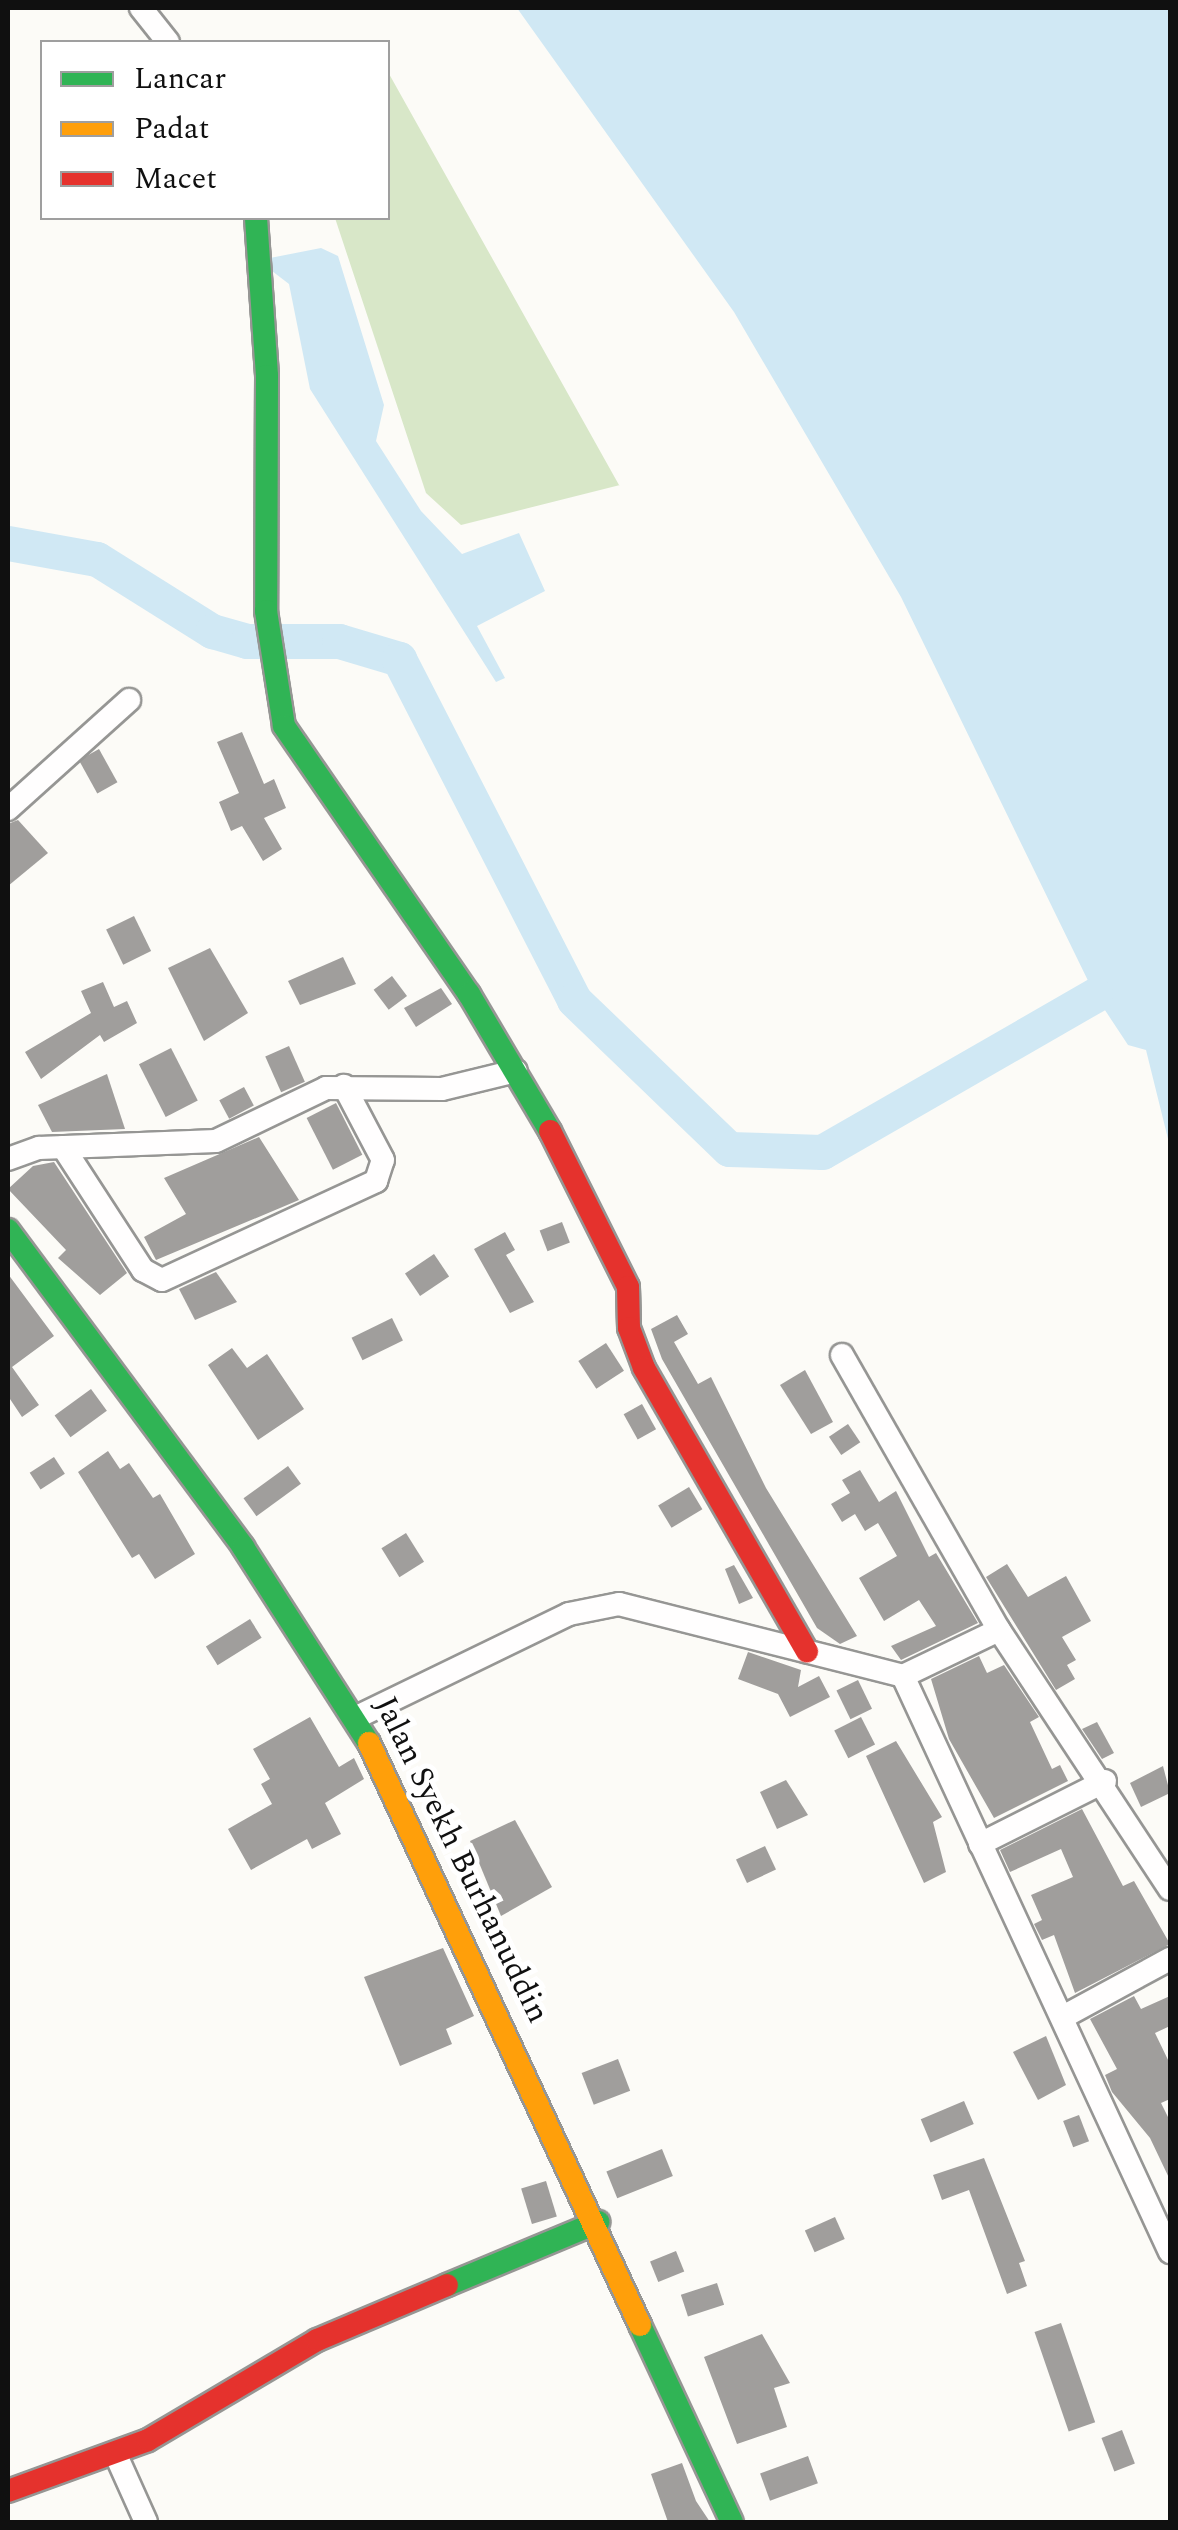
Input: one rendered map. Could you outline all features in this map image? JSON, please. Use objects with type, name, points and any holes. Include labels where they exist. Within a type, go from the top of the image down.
[{"type":"street","points":[[142,8],[166,40]]},
{"type":"street","points":[[256,220],[267,376],[266,611],[278,696],[304,765],[398,886],[516,1071],[606,1229],[644,1368],[807,1651]]},
{"type":"street","points":[[8,808],[128,700]]},
{"type":"street","points":[[8,1159],[63,1147],[216,1141],[316,1091],[344,1086],[442,1089],[516,1071]]},
{"type":"street","points":[[63,1147],[143,1270],[162,1280],[376,1181],[383,1160],[344,1086]]},
{"type":"street","name":"Jalan Syekh Burhanuddin","points":[[8,1230],[15,1255],[243,1546],[357,1717],[598,2222],[732,2522]]},
{"type":"street","points":[[842,1354],[1000,1630],[1105,1781],[1170,1888]]},
{"type":"street","points":[[357,1717],[598,1607],[636,1605],[903,1676],[1000,1630]]},
{"type":"street","points":[[903,1676],[1170,2252]]},
{"type":"street","points":[[980,1844],[1105,1781]]},
{"type":"street","points":[[1063,2017],[1170,1959]]},
{"type":"street","points":[[8,2490],[116,2453],[317,2340],[598,2222]]},
{"type":"street","points":[[116,2453],[146,2522]]},
{"type":"green space","points":[[390,76],[620,485],[461,525],[426,493],[336,220],[390,220]]},
{"type":"water","points":[[517,8],[1170,8],[1170,1147],[1146,1050],[1128,1045],[1095,995],[901,597],[734,312]]},
{"type":"water","points":[[321,248],[338,256],[384,405],[376,441],[421,511],[462,554],[519,533],[545,591],[477,626],[505,678],[496,682],[310,389],[289,284],[272,271],[270,258]]},
{"type":"building","points":[[242,732],[264,784],[274,779],[286,808],[264,818],[282,849],[263,861],[242,826],[231,831],[219,802],[239,793],[217,742]]},
{"type":"building","points":[[99,749],[117,782],[97,793],[79,760]]},
{"type":"building","points":[[18,820],[48,853],[8,886],[8,824]]},
{"type":"building","points":[[134,916],[151,951],[123,965],[106,930]]},
{"type":"building","points":[[210,948],[248,1013],[204,1041],[168,968]]},
{"type":"building","points":[[343,957],[356,984],[300,1005],[288,981]]},
{"type":"building","points":[[392,976],[407,996],[389,1010],[374,990]]},
{"type":"building","points":[[103,982],[114,1007],[127,1001],[137,1023],[104,1042],[100,1035],[41,1079],[25,1052],[91,1013],[81,991]]},
{"type":"building","points":[[441,988],[452,1004],[416,1027],[404,1008]]},
{"type":"building","points":[[289,1046],[305,1082],[281,1092],[265,1057]]},
{"type":"building","points":[[171,1048],[198,1101],[166,1117],[139,1064]]},
{"type":"building","points":[[107,1074],[125,1129],[52,1132],[38,1105]]},
{"type":"building","points":[[244,1087],[254,1106],[229,1119],[219,1100]]},
{"type":"building","points":[[336,1103],[362,1155],[333,1170],[307,1118]]},
{"type":"building","points":[[259,1137],[299,1200],[156,1260],[144,1237],[186,1214],[164,1178]]},
{"type":"building","points":[[54,1162],[127,1273],[100,1295],[58,1258],[66,1250],[8,1189],[33,1166]]},
{"type":"building","points":[[562,1222],[570,1243],[547,1251],[540,1231]]},
{"type":"building","points":[[505,1232],[515,1250],[506,1255],[534,1302],[510,1313],[474,1249]]},
{"type":"building","points":[[434,1254],[449,1276],[420,1296],[405,1274]]},
{"type":"building","points":[[216,1272],[237,1302],[195,1320],[179,1289]]},
{"type":"building","points":[[8,1274],[54,1336],[12,1367],[39,1405],[22,1417],[8,1396]]},
{"type":"building","points":[[677,1315],[688,1334],[674,1342],[698,1384],[711,1377],[766,1488],[857,1636],[840,1644],[817,1628],[662,1359],[651,1329]]},
{"type":"building","points":[[392,1318],[403,1340],[363,1360],[352,1338]]},
{"type":"building","points":[[606,1343],[624,1371],[596,1389],[578,1361]]},
{"type":"building","points":[[232,1348],[247,1368],[267,1354],[304,1409],[258,1440],[208,1365]]},
{"type":"building","points":[[805,1370],[833,1422],[811,1434],[780,1385]]},
{"type":"building","points":[[91,1389],[107,1411],[70,1437],[55,1415]]},
{"type":"building","points":[[642,1404],[656,1429],[638,1440],[624,1414]]},
{"type":"building","points":[[848,1424],[860,1442],[841,1455],[829,1437]]},
{"type":"building","points":[[108,1451],[120,1469],[129,1463],[153,1498],[160,1494],[195,1554],[155,1579],[139,1554],[132,1558],[78,1472]]},
{"type":"building","points":[[54,1457],[65,1474],[41,1490],[30,1473]]},
{"type":"building","points":[[288,1466],[301,1484],[256,1516],[244,1498]]},
{"type":"building","points":[[860,1470],[879,1502],[896,1491],[929,1557],[936,1553],[978,1623],[901,1660],[891,1646],[936,1626],[919,1600],[884,1621],[859,1578],[897,1556],[878,1523],[865,1531],[855,1514],[842,1522],[831,1504],[850,1493],[842,1480]]},
{"type":"building","points":[[689,1487],[702,1509],[672,1528],[658,1506]]},
{"type":"building","points":[[406,1533],[424,1562],[399,1577],[381,1548]]},
{"type":"building","points":[[1007,1564],[1028,1597],[1066,1576],[1091,1621],[1062,1637],[1076,1660],[1067,1665],[1075,1679],[1056,1690],[986,1577]]},
{"type":"building","points":[[734,1565],[753,1598],[739,1604],[725,1569]]},
{"type":"building","points":[[250,1619],[262,1638],[218,1665],[206,1647]]},
{"type":"building","points":[[748,1652],[801,1670],[798,1687],[819,1676],[830,1697],[790,1717],[778,1694],[738,1679]]},
{"type":"building","points":[[979,1656],[987,1673],[1004,1665],[1039,1717],[1030,1722],[1052,1769],[1060,1765],[1068,1781],[994,1818],[949,1739],[931,1679]]},
{"type":"building","points":[[858,1680],[872,1709],[850,1719],[836,1691]]},
{"type":"building","points":[[310,1717],[339,1767],[354,1758],[364,1779],[325,1803],[341,1834],[312,1849],[307,1839],[251,1870],[228,1829],[272,1804],[261,1784],[270,1779],[253,1749]]},
{"type":"building","points":[[861,1717],[875,1745],[848,1758],[834,1731]]},
{"type":"building","points":[[1097,1722],[1114,1753],[1102,1759],[1082,1729]]},
{"type":"building","points":[[896,1741],[942,1817],[933,1822],[946,1872],[924,1883],[866,1756]]},
{"type":"building","points":[[1163,1766],[1170,1793],[1141,1807],[1130,1783]]},
{"type":"building","points":[[786,1780],[808,1815],[777,1829],[760,1792]]},
{"type":"building","points":[[1082,1809],[1123,1886],[1134,1881],[1170,1944],[1075,1993],[1054,1935],[1042,1940],[1034,1924],[1042,1920],[1031,1895],[1073,1877],[1061,1849],[1010,1872],[1000,1850]]},
{"type":"building","points":[[515,1820],[552,1887],[501,1916],[470,1841]]},
{"type":"building","points":[[765,1846],[776,1870],[747,1883],[736,1860]]},
{"type":"building","points":[[443,1948],[474,2016],[446,2029],[452,2044],[400,2066],[364,1977]]},
{"type":"building","points":[[1134,1996],[1141,2009],[1170,1996],[1170,2026],[1155,2033],[1170,2064],[1170,2099],[1161,2103],[1170,2121],[1170,2180],[1150,2138],[1112,2092],[1105,2075],[1117,2069],[1090,2019]]},
{"type":"building","points":[[1046,2036],[1066,2085],[1038,2100],[1013,2052]]},
{"type":"building","points":[[618,2059],[630,2091],[594,2105],[582,2073]]},
{"type":"building","points":[[964,2101],[974,2124],[931,2142],[921,2119]]},
{"type":"building","points":[[1079,2115],[1089,2141],[1073,2147],[1063,2121]]},
{"type":"building","points":[[662,2149],[673,2176],[617,2198],[606,2171]]},
{"type":"building","points":[[984,2158],[1025,2261],[1019,2263],[1027,2286],[1007,2294],[969,2190],[942,2200],[933,2175]]},
{"type":"building","points":[[546,2181],[557,2216],[532,2224],[521,2189]]},
{"type":"building","points":[[835,2217],[845,2239],[815,2252],[805,2230]]},
{"type":"building","points":[[676,2251],[684,2271],[658,2282],[650,2261]]},
{"type":"building","points":[[717,2283],[724,2305],[688,2317],[681,2295]]},
{"type":"building","points":[[1061,2323],[1095,2422],[1069,2431],[1035,2332]]},
{"type":"building","points":[[762,2334],[790,2383],[774,2388],[787,2427],[737,2444],[704,2357]]},
{"type":"building","points":[[1122,2430],[1135,2464],[1114,2471],[1101,2438]]},
{"type":"building","points":[[808,2456],[818,2483],[770,2501],[760,2473]]},
{"type":"building","points":[[682,2463],[696,2501],[710,2522],[668,2522],[651,2474]]},
{"type":"waterway","points":[[8,543],[97,559],[212,631],[247,641],[339,641],[399,659],[574,1000],[729,1149],[822,1152],[1095,995]]},
{"type":"traffic: fast","points":[[256,220],[267,376],[266,611],[284,726],[469,994],[550,1131]]},
{"type":"traffic: fast","points":[[8,1230],[243,1547],[369,1743]]},
{"type":"traffic: fast","points":[[447,2285],[598,2222]]},
{"type":"traffic: fast","points":[[640,2325],[732,2522]]},
{"type":"traffic: slow","points":[[369,1743],[640,2325]]},
{"type":"traffic: jam","points":[[550,1131],[628,1287],[629,1328],[644,1368],[807,1651]]},
{"type":"traffic: jam","points":[[8,2491],[148,2440],[317,2340],[447,2285]]}]
